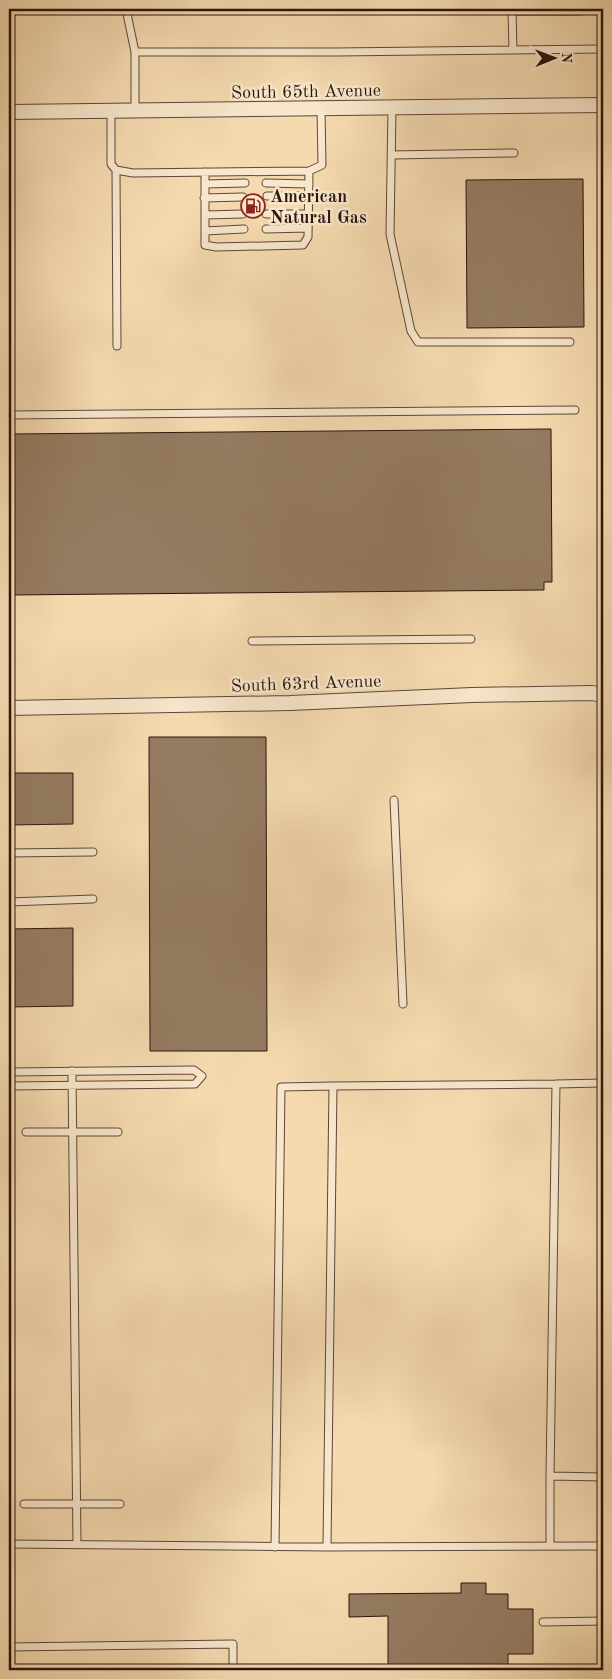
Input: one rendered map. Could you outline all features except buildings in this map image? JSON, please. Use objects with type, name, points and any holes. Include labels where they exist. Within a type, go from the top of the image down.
[{"type":"street","name":"South 65th Avenue","points":[[9,112],[603,105]]},
{"type":"street","name":"South 63rd Avenue","points":[[9,708],[290,703],[472,695],[592,693],[603,695]]},
{"type":"lane","points":[[126,9],[135,52],[135,111]]},
{"type":"lane","points":[[513,50],[512,12],[581,10]]},
{"type":"lane","points":[[135,52],[603,49]]},
{"type":"lane","points":[[392,108],[390,234],[411,331],[418,342],[570,342]]},
{"type":"lane","points":[[116,170],[133,173],[309,171],[322,165],[321,109]]},
{"type":"lane","points":[[111,112],[111,164],[116,170],[117,346]]},
{"type":"lane","points":[[391,155],[514,153]]},
{"type":"lane","points":[[205,172],[205,245],[216,247],[303,244],[308,237],[309,171]]},
{"type":"lane","points":[[266,182],[309,184]]},
{"type":"lane","points":[[205,184],[245,183]]},
{"type":"lane","points":[[267,196],[309,196]]},
{"type":"lane","points":[[204,198],[244,197]]},
{"type":"lane","points":[[204,215],[243,214]]},
{"type":"lane","points":[[266,214],[308,214]]},
{"type":"lane","points":[[266,229],[308,228]]},
{"type":"lane","points":[[205,231],[244,229]]},
{"type":"lane","points":[[9,415],[575,410]]},
{"type":"lane","points":[[252,641],[471,639]]},
{"type":"lane","points":[[394,800],[403,1004]]},
{"type":"lane","points":[[9,853],[93,852]]},
{"type":"lane","points":[[9,902],[93,899]]},
{"type":"lane","points":[[9,1072],[194,1070],[202,1076],[195,1084],[9,1086]]},
{"type":"lane","points":[[72,1071],[77,1545]]},
{"type":"lane","points":[[275,1547],[281,1087],[603,1083]]},
{"type":"lane","points":[[550,1546],[556,1084]]},
{"type":"lane","points":[[328,1547],[333,1086]]},
{"type":"lane","points":[[26,1132],[118,1132]]},
{"type":"lane","points":[[550,1476],[603,1477]]},
{"type":"lane","points":[[24,1504],[120,1504]]},
{"type":"lane","points":[[9,1544],[275,1547],[597,1546]]},
{"type":"lane","points":[[543,1622],[603,1621]]},
{"type":"lane","points":[[9,1648],[232,1644],[233,1670]]},
{"type":"place","name":"American Natural Gas","points":[[253,206]]}]
